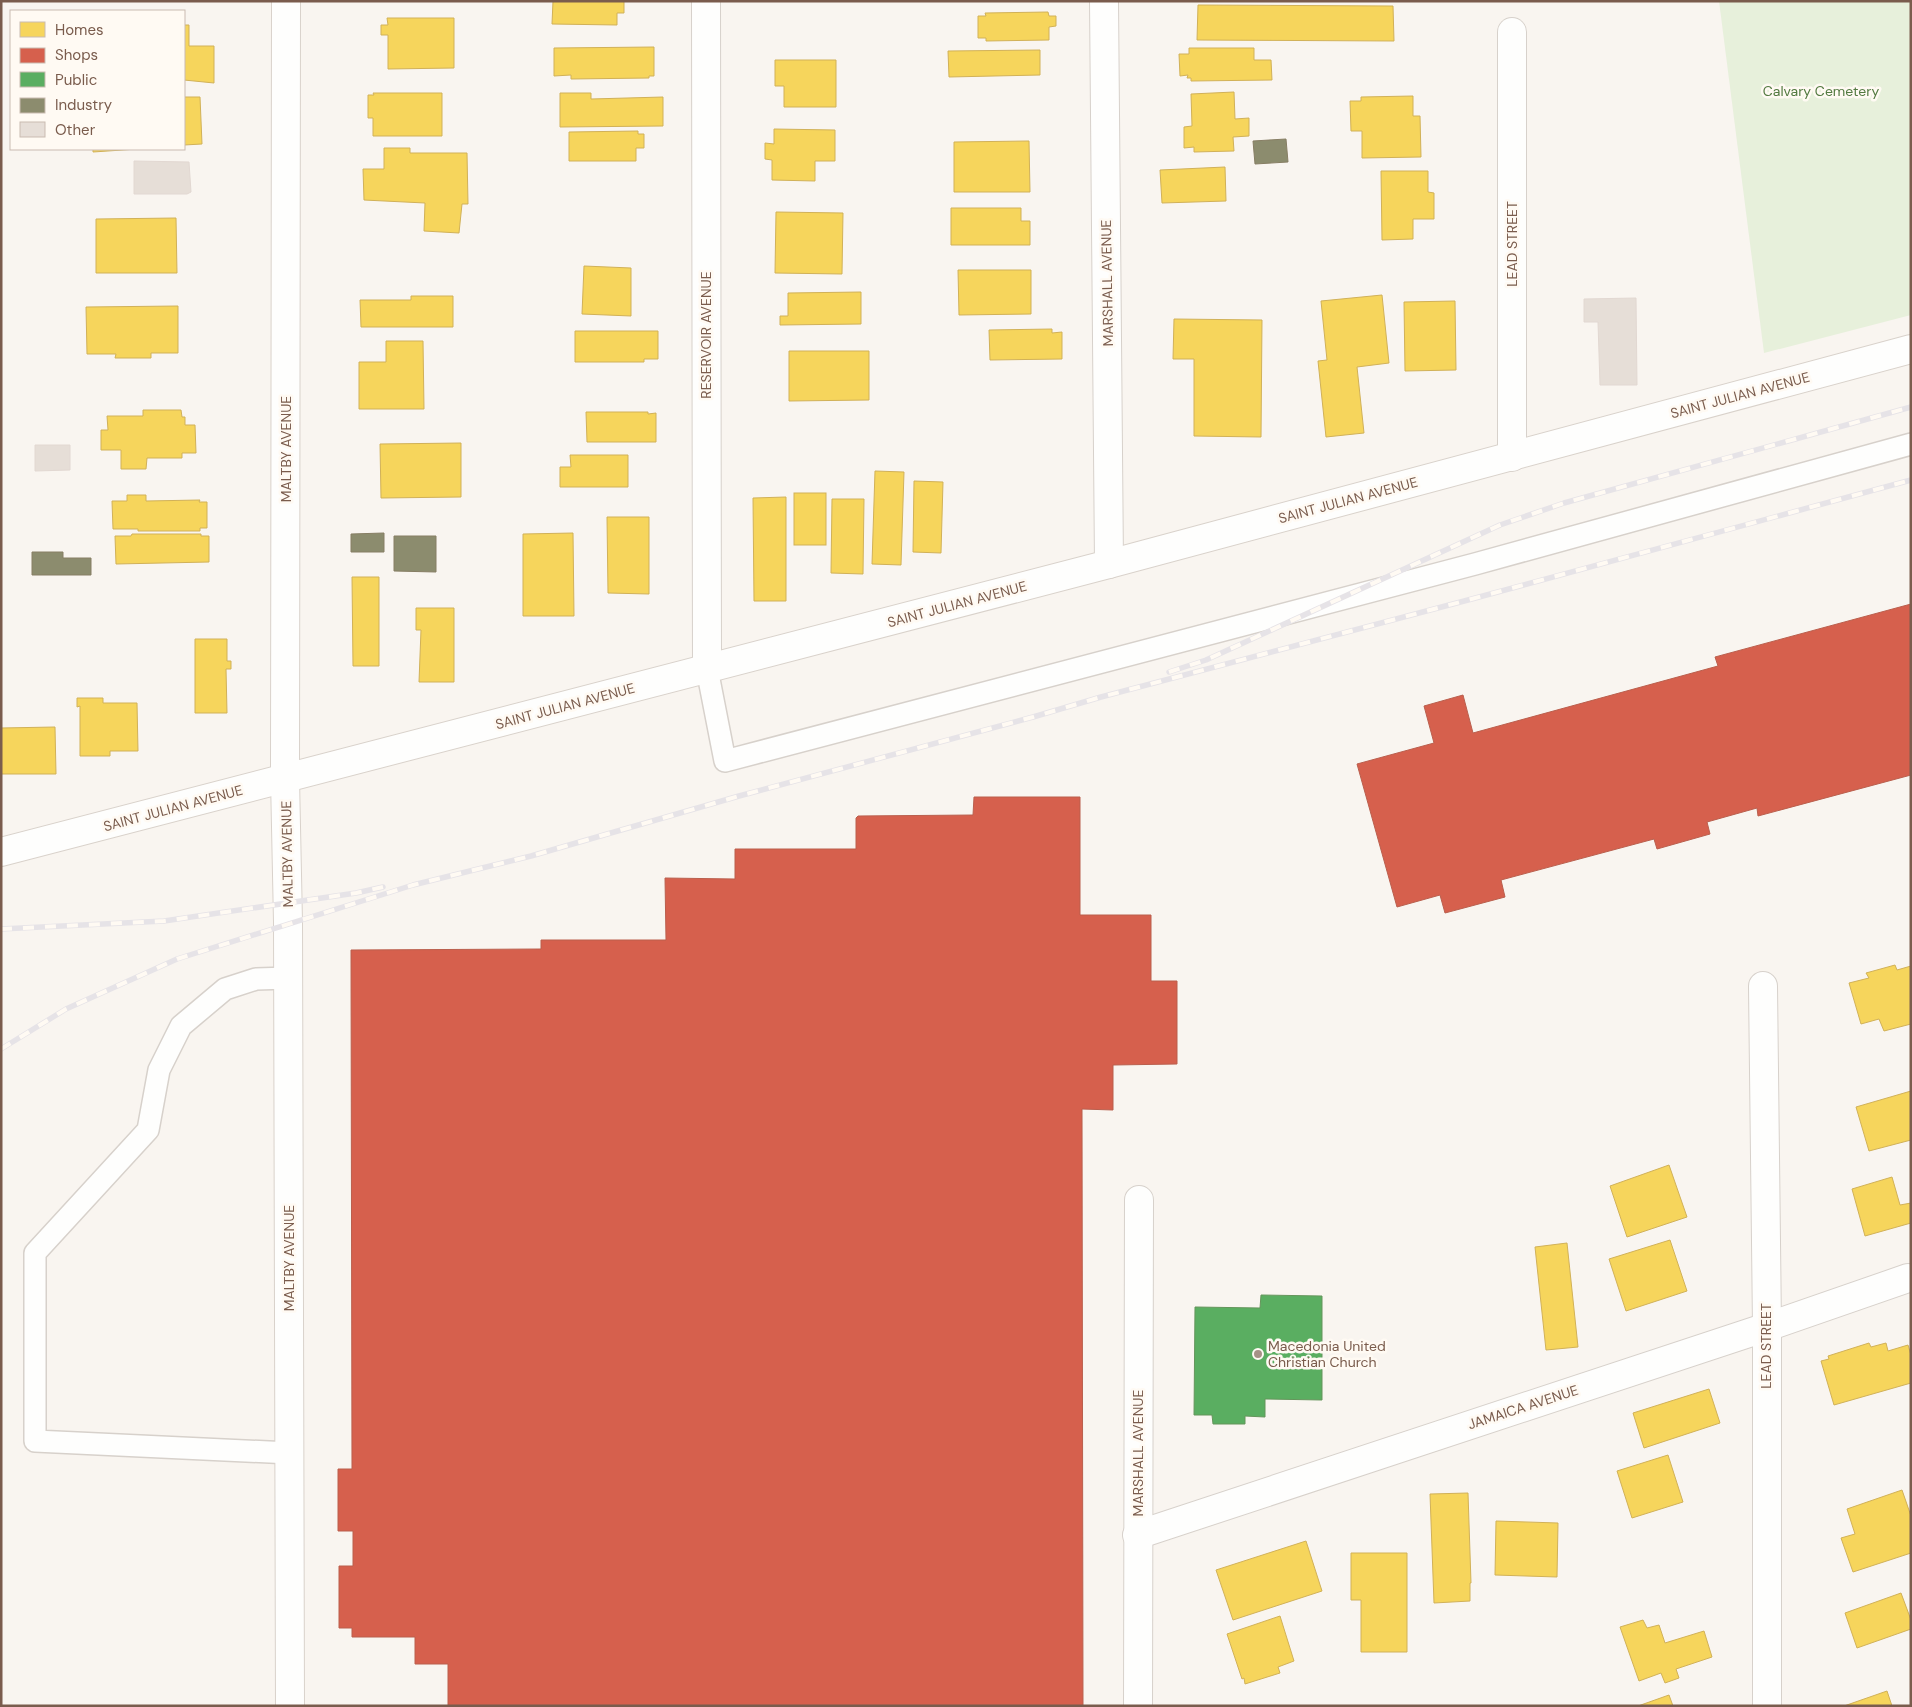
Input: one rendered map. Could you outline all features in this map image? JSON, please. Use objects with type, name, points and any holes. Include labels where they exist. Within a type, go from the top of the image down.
[{"type":"street","name":"MALTBY AVENUE","points":[[286,1],[285,779],[288,978],[290,1706]]},
{"type":"street","name":"RESERVOIR AVENUE","points":[[706,1],[707,669]]},
{"type":"street","name":"MARSHALL AVENUE","points":[[1104,1],[1110,564]]},
{"type":"street","name":"LEAD STREET","points":[[1512,32],[1512,457]]},
{"type":"street","name":"SAINT JULIAN AVENUE","points":[[1,852],[1110,564],[1911,348]]},
{"type":"street","name":"LEAD STREET","points":[[1763,986],[1767,1327],[1767,1706]]},
{"type":"street","name":"MARSHALL AVENUE","points":[[1138,1706],[1139,1200]]},
{"type":"street","name":"JAMAICA AVENUE","points":[[1137,1535],[1767,1327],[1908,1278]]},
{"type":"lane","points":[[707,669],[724,760],[1475,564],[1911,444]]},
{"type":"lane","points":[[288,978],[256,979],[225,989],[181,1026],[159,1070],[148,1130],[35,1253],[35,1441],[290,1453]]},
{"type":"green space","name":"Calvary Cemetery","points":[[1719,1],[1911,1],[1911,315],[1764,353]]},
{"type":"building: Homes","points":[[553,1],[624,1],[624,13],[617,13],[617,25],[552,24]]},
{"type":"building: Homes","points":[[1198,5],[1393,6],[1394,41],[1197,40]]},
{"type":"building: Homes","points":[[1048,12],[1049,16],[1056,16],[1056,26],[1049,27],[1049,40],[986,41],[986,38],[978,38],[978,16],[986,16],[985,13]]},
{"type":"building: Homes","points":[[387,18],[454,18],[454,68],[388,69],[388,35],[381,35],[381,25],[388,25]]},
{"type":"building: Homes","points":[[185,25],[189,25],[189,46],[214,46],[214,83],[185,80]]},
{"type":"building: Homes","points":[[654,47],[654,76],[649,76],[649,78],[571,79],[571,75],[554,76],[554,48]]},
{"type":"building: Homes","points":[[1189,48],[1254,48],[1254,60],[1271,60],[1272,80],[1191,81],[1191,78],[1187,78],[1188,75],[1180,76],[1179,54],[1189,54]]},
{"type":"building: Homes","points":[[1040,50],[1040,75],[949,77],[948,51]]},
{"type":"building: Homes","points":[[775,60],[836,60],[836,107],[784,107],[784,86],[775,86]]},
{"type":"building: Homes","points":[[1234,92],[1235,119],[1249,118],[1249,136],[1233,137],[1234,151],[1194,152],[1194,147],[1184,148],[1184,127],[1192,126],[1191,94]]},
{"type":"building: Homes","points":[[373,93],[442,93],[442,136],[373,136],[373,118],[368,118],[368,95],[374,95]]},
{"type":"building: Homes","points":[[560,93],[591,93],[591,99],[663,97],[663,126],[560,127]]},
{"type":"building: Homes","points":[[1413,96],[1413,116],[1420,116],[1421,157],[1362,158],[1362,131],[1351,131],[1350,101],[1361,101],[1361,97]]},
{"type":"building: Homes","points":[[185,97],[200,97],[202,144],[185,145]]},
{"type":"building: Homes","points":[[774,129],[835,130],[835,161],[815,161],[815,181],[772,180],[772,160],[765,159],[765,143],[774,144]]},
{"type":"building: Homes","points":[[638,131],[638,134],[644,134],[644,148],[636,148],[636,161],[569,161],[569,132]]},
{"type":"building: Homes","points":[[1029,141],[1030,192],[954,192],[954,142]]},
{"type":"building: Homes","points":[[384,148],[410,148],[410,153],[467,153],[468,204],[462,204],[459,233],[424,231],[425,203],[364,200],[363,169],[384,169]]},
{"type":"building: Homes","points":[[93,150],[122,150],[93,152]]},
{"type":"building: Homes","points":[[1225,167],[1226,201],[1162,203],[1160,170]]},
{"type":"building: Homes","points":[[1381,171],[1428,171],[1428,192],[1434,193],[1434,219],[1413,219],[1413,239],[1382,240]]},
{"type":"building: Homes","points":[[951,208],[1021,208],[1021,221],[1030,221],[1030,245],[951,245]]},
{"type":"building: Homes","points":[[776,212],[843,213],[842,274],[775,273]]},
{"type":"building: Homes","points":[[176,218],[177,273],[96,273],[96,219]]},
{"type":"building: Homes","points":[[584,266],[631,268],[631,316],[582,314]]},
{"type":"building: Homes","points":[[958,270],[1031,270],[1031,314],[959,315]]},
{"type":"building: Homes","points":[[861,292],[861,324],[780,325],[780,316],[788,316],[788,293]]},
{"type":"building: Homes","points":[[1382,295],[1389,363],[1357,367],[1364,433],[1326,437],[1318,361],[1327,360],[1321,301]]},
{"type":"building: Homes","points":[[411,296],[453,296],[453,327],[361,327],[360,300],[411,300]]},
{"type":"building: Homes","points":[[1455,301],[1456,370],[1405,371],[1404,302]]},
{"type":"building: Homes","points":[[178,306],[178,353],[151,353],[151,358],[115,358],[116,354],[87,354],[86,307]]},
{"type":"building: Homes","points":[[1174,319],[1262,320],[1261,437],[1194,436],[1194,359],[1173,359]]},
{"type":"building: Homes","points":[[1052,329],[1052,333],[1062,332],[1062,359],[990,360],[989,330]]},
{"type":"building: Homes","points":[[575,331],[658,331],[658,359],[644,359],[644,362],[575,362]]},
{"type":"building: Homes","points":[[386,341],[423,341],[424,409],[359,409],[359,362],[386,362]]},
{"type":"building: Homes","points":[[789,351],[869,351],[869,400],[789,401]]},
{"type":"building: Homes","points":[[143,410],[181,410],[182,417],[185,417],[185,425],[195,425],[196,453],[182,453],[182,458],[147,458],[146,469],[121,469],[121,450],[101,450],[101,430],[108,430],[107,416],[143,416]]},
{"type":"building: Homes","points":[[586,412],[656,413],[656,442],[587,442]]},
{"type":"building: Homes","points":[[461,443],[461,497],[381,498],[380,444]]},
{"type":"building: Homes","points":[[570,455],[628,455],[628,487],[560,487],[560,467],[571,467]]},
{"type":"building: Homes","points":[[875,471],[904,472],[901,565],[872,564]]},
{"type":"building: Homes","points":[[914,481],[943,482],[941,553],[913,552]]},
{"type":"building: Homes","points":[[794,493],[826,493],[826,545],[794,545]]},
{"type":"building: Homes","points":[[127,495],[146,495],[146,501],[200,500],[199,502],[207,502],[207,528],[200,528],[200,531],[113,529],[112,501],[127,501]]},
{"type":"building: Homes","points":[[786,497],[786,601],[754,601],[753,498]]},
{"type":"building: Homes","points":[[832,499],[864,499],[863,574],[831,573]]},
{"type":"building: Homes","points":[[607,517],[649,517],[649,594],[608,593]]},
{"type":"building: Homes","points":[[573,533],[574,616],[523,616],[523,534]]},
{"type":"building: Homes","points":[[132,534],[201,534],[201,536],[209,536],[209,562],[116,564],[115,536],[131,536]]},
{"type":"building: Homes","points":[[352,577],[379,577],[379,666],[353,666]]},
{"type":"building: Homes","points":[[416,608],[454,608],[454,682],[419,682],[421,630],[416,630]]},
{"type":"building: Homes","points":[[195,639],[227,639],[227,661],[231,661],[231,669],[226,669],[227,713],[195,713]]},
{"type":"building: Homes","points":[[77,698],[103,698],[103,703],[137,703],[138,751],[110,751],[110,756],[80,756],[80,706],[77,707]]},
{"type":"building: Homes","points":[[55,727],[56,774],[1,774],[1,728]]},
{"type":"building: Homes","points":[[1895,965],[1897,970],[1911,966],[1911,1024],[1884,1031],[1879,1019],[1861,1024],[1849,983],[1869,978],[1866,973]]},
{"type":"building: Homes","points":[[1911,1091],[1911,1140],[1869,1151],[1856,1107]]},
{"type":"building: Homes","points":[[1669,1165],[1687,1217],[1627,1237],[1610,1186]]},
{"type":"building: Homes","points":[[1892,1177],[1900,1205],[1911,1203],[1911,1223],[1865,1236],[1852,1189]]},
{"type":"building: Homes","points":[[1670,1240],[1687,1291],[1626,1311],[1609,1259]]},
{"type":"building: Homes","points":[[1567,1243],[1578,1347],[1546,1350],[1535,1247]]},
{"type":"building: Homes","points":[[1869,1343],[1871,1347],[1886,1343],[1888,1351],[1908,1345],[1911,1355],[1911,1383],[1834,1405],[1821,1361],[1829,1359],[1828,1356]]},
{"type":"building: Homes","points":[[1709,1389],[1720,1423],[1644,1448],[1633,1413]]},
{"type":"building: Homes","points":[[1668,1455],[1683,1502],[1632,1518],[1617,1471]]},
{"type":"building: Homes","points":[[1902,1490],[1911,1516],[1911,1553],[1853,1572],[1841,1538],[1855,1534],[1847,1509]]},
{"type":"building: Homes","points":[[1468,1493],[1470,1601],[1434,1603],[1430,1494]]},
{"type":"building: Homes","points":[[1496,1521],[1558,1523],[1557,1577],[1495,1575]]},
{"type":"building: Homes","points":[[1306,1541],[1322,1591],[1233,1620],[1216,1570]]},
{"type":"building: Homes","points":[[1351,1553],[1407,1553],[1407,1652],[1361,1652],[1361,1600],[1351,1600]]},
{"type":"building: Homes","points":[[1901,1593],[1911,1620],[1911,1629],[1857,1648],[1845,1613]]},
{"type":"building: Homes","points":[[1280,1616],[1294,1661],[1278,1667],[1280,1673],[1245,1684],[1227,1634]]},
{"type":"building: Homes","points":[[1643,1620],[1647,1628],[1659,1625],[1665,1643],[1704,1631],[1712,1657],[1676,1669],[1679,1678],[1665,1683],[1661,1673],[1639,1681],[1620,1627]]},
{"type":"building: Homes","points":[[1887,1691],[1892,1706],[1844,1706]]},
{"type":"building: Homes","points":[[1669,1695],[1673,1706],[1638,1706]]},
{"type":"building: Shops","points":[[1911,604],[1911,775],[1758,816],[1757,808],[1707,822],[1710,834],[1657,849],[1654,839],[1501,880],[1505,897],[1445,913],[1440,895],[1397,907],[1357,764],[1434,743],[1424,706],[1463,695],[1473,733],[1718,666],[1715,657]]},
{"type":"building: Shops","points":[[974,797],[1080,797],[1080,915],[1151,915],[1151,981],[1177,981],[1177,1064],[1113,1065],[1113,1110],[1082,1109],[1083,1706],[448,1706],[448,1664],[415,1664],[415,1637],[352,1637],[352,1628],[339,1628],[339,1566],[353,1566],[353,1531],[338,1531],[338,1469],[352,1469],[351,950],[541,949],[541,940],[666,940],[665,878],[735,879],[735,849],[856,849],[856,818],[858,816],[973,815]]},
{"type":"building: Public","name":"Macedonia United Christian Church","points":[[1261,1295],[1322,1296],[1322,1400],[1265,1399],[1265,1417],[1245,1416],[1245,1424],[1213,1424],[1212,1415],[1194,1415],[1195,1307],[1260,1308]]},
{"type":"building: Industry","points":[[1286,139],[1288,162],[1255,164],[1253,141]]},
{"type":"building: Industry","points":[[384,533],[384,552],[351,552],[351,534]]},
{"type":"building: Industry","points":[[394,536],[436,536],[436,572],[394,571]]},
{"type":"building: Industry","points":[[32,552],[63,552],[63,558],[91,558],[91,575],[32,575]]},
{"type":"building: Other","points":[[134,161],[189,162],[191,192],[187,194],[134,194]]},
{"type":"building: Other","points":[[1636,298],[1637,385],[1600,385],[1598,322],[1584,322],[1584,299]]},
{"type":"building: Other","points":[[35,445],[70,445],[70,470],[35,471]]},
{"type":"railway","points":[[1169,672],[1206,660],[1500,525],[1564,503],[1911,407]]},
{"type":"railway","points":[[1,1049],[66,1009],[177,959],[413,885],[531,856],[739,796],[1101,697],[1911,480]]},
{"type":"railway","points":[[1,929],[164,921],[356,893],[383,887]]},
{"type":"place","name":"Macedonia United Christian Church","points":[[1258,1354]]}]
